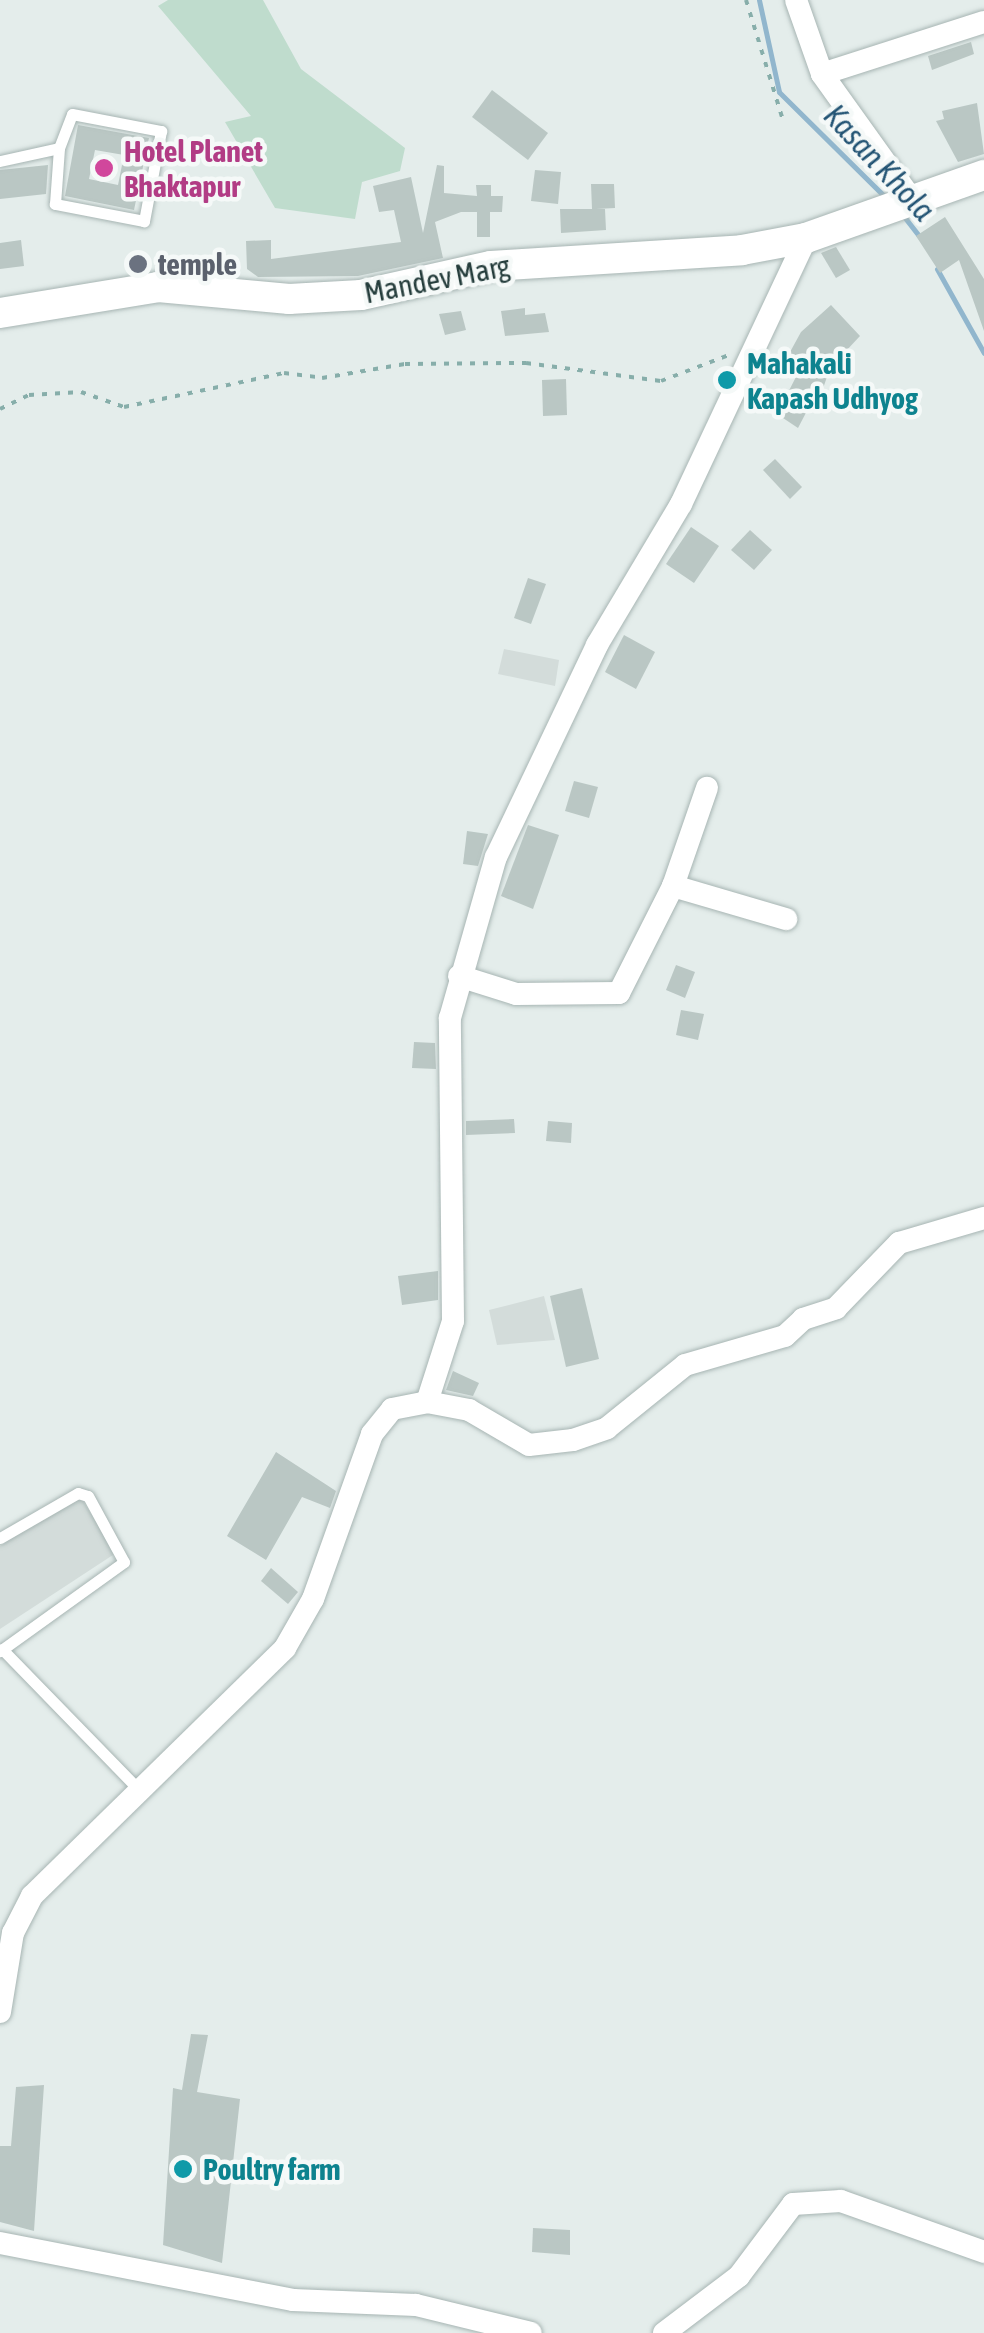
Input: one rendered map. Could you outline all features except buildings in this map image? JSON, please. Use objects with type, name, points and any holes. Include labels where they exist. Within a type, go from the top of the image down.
[{"type":"main road","name":"Mandev Marg","points":[[0,314],[158,286],[289,299],[393,293],[492,266],[622,262],[806,238],[904,199],[984,175]]},
{"type":"street","points":[[796,0],[822,74],[904,199]]},
{"type":"street","points":[[822,74],[984,22]]},
{"type":"street","points":[[427,1402],[453,1321],[450,1018],[496,857],[597,645],[681,504],[762,342],[806,238]]},
{"type":"street","points":[[459,976],[516,994],[619,993],[673,886],[707,788]]},
{"type":"street","points":[[673,886],[786,919]]},
{"type":"street","points":[[0,2012],[14,1933],[32,1896],[136,1787],[223,1716],[286,1648],[313,1599],[372,1434],[392,1410],[427,1402],[469,1410],[529,1445],[573,1440],[620,1418],[685,1366],[785,1336],[804,1318],[836,1308],[899,1243],[984,1218]]},
{"type":"street","points":[[664,2333],[739,2276],[793,2204],[841,2201],[984,2252]]},
{"type":"street","points":[[0,2242],[293,2300],[416,2305],[530,2333]]},
{"type":"lane","points":[[72,114],[160,131],[144,221],[55,204],[59,148],[72,114]]},
{"type":"lane","points":[[0,161],[59,148]]},
{"type":"lane","points":[[0,1538],[78,1493],[88,1496],[124,1562],[1,1650],[136,1787]]},
{"type":"path","points":[[746,0],[783,120]]},
{"type":"path","points":[[0,409],[30,395],[80,392],[124,406],[284,373],[322,378],[405,364],[526,363],[662,381],[762,342]]},
{"type":"shaded area","points":[[504,649],[559,660],[555,686],[498,674]]},
{"type":"shaded area","points":[[544,1296],[555,1340],[497,1345],[489,1310]]},
{"type":"shaded area","points":[[79,1495],[116,1553],[0,1629],[0,1546]]},
{"type":"green space","points":[[168,0],[263,0],[301,69],[405,148],[400,171],[362,182],[355,219],[275,208],[225,122],[251,116],[158,6]]},
{"type":"waterway","name":"Kasan Khola","points":[[759,0],[779,92],[888,200]]},
{"type":"waterway","name":"Kasan Khola","points":[[902,214],[920,237]]},
{"type":"waterway","name":"Kasan Khola","points":[[937,269],[984,353]]},
{"type":"place","name":"Hotel Planet Bhaktapur","points":[[104,168]]},
{"type":"place","name":"temple","points":[[138,264]]},
{"type":"place","name":"Mahakali Kapash Udhyog","points":[[727,380]]},
{"type":"place","name":"Poultry farm","points":[[183,2169]]}]
